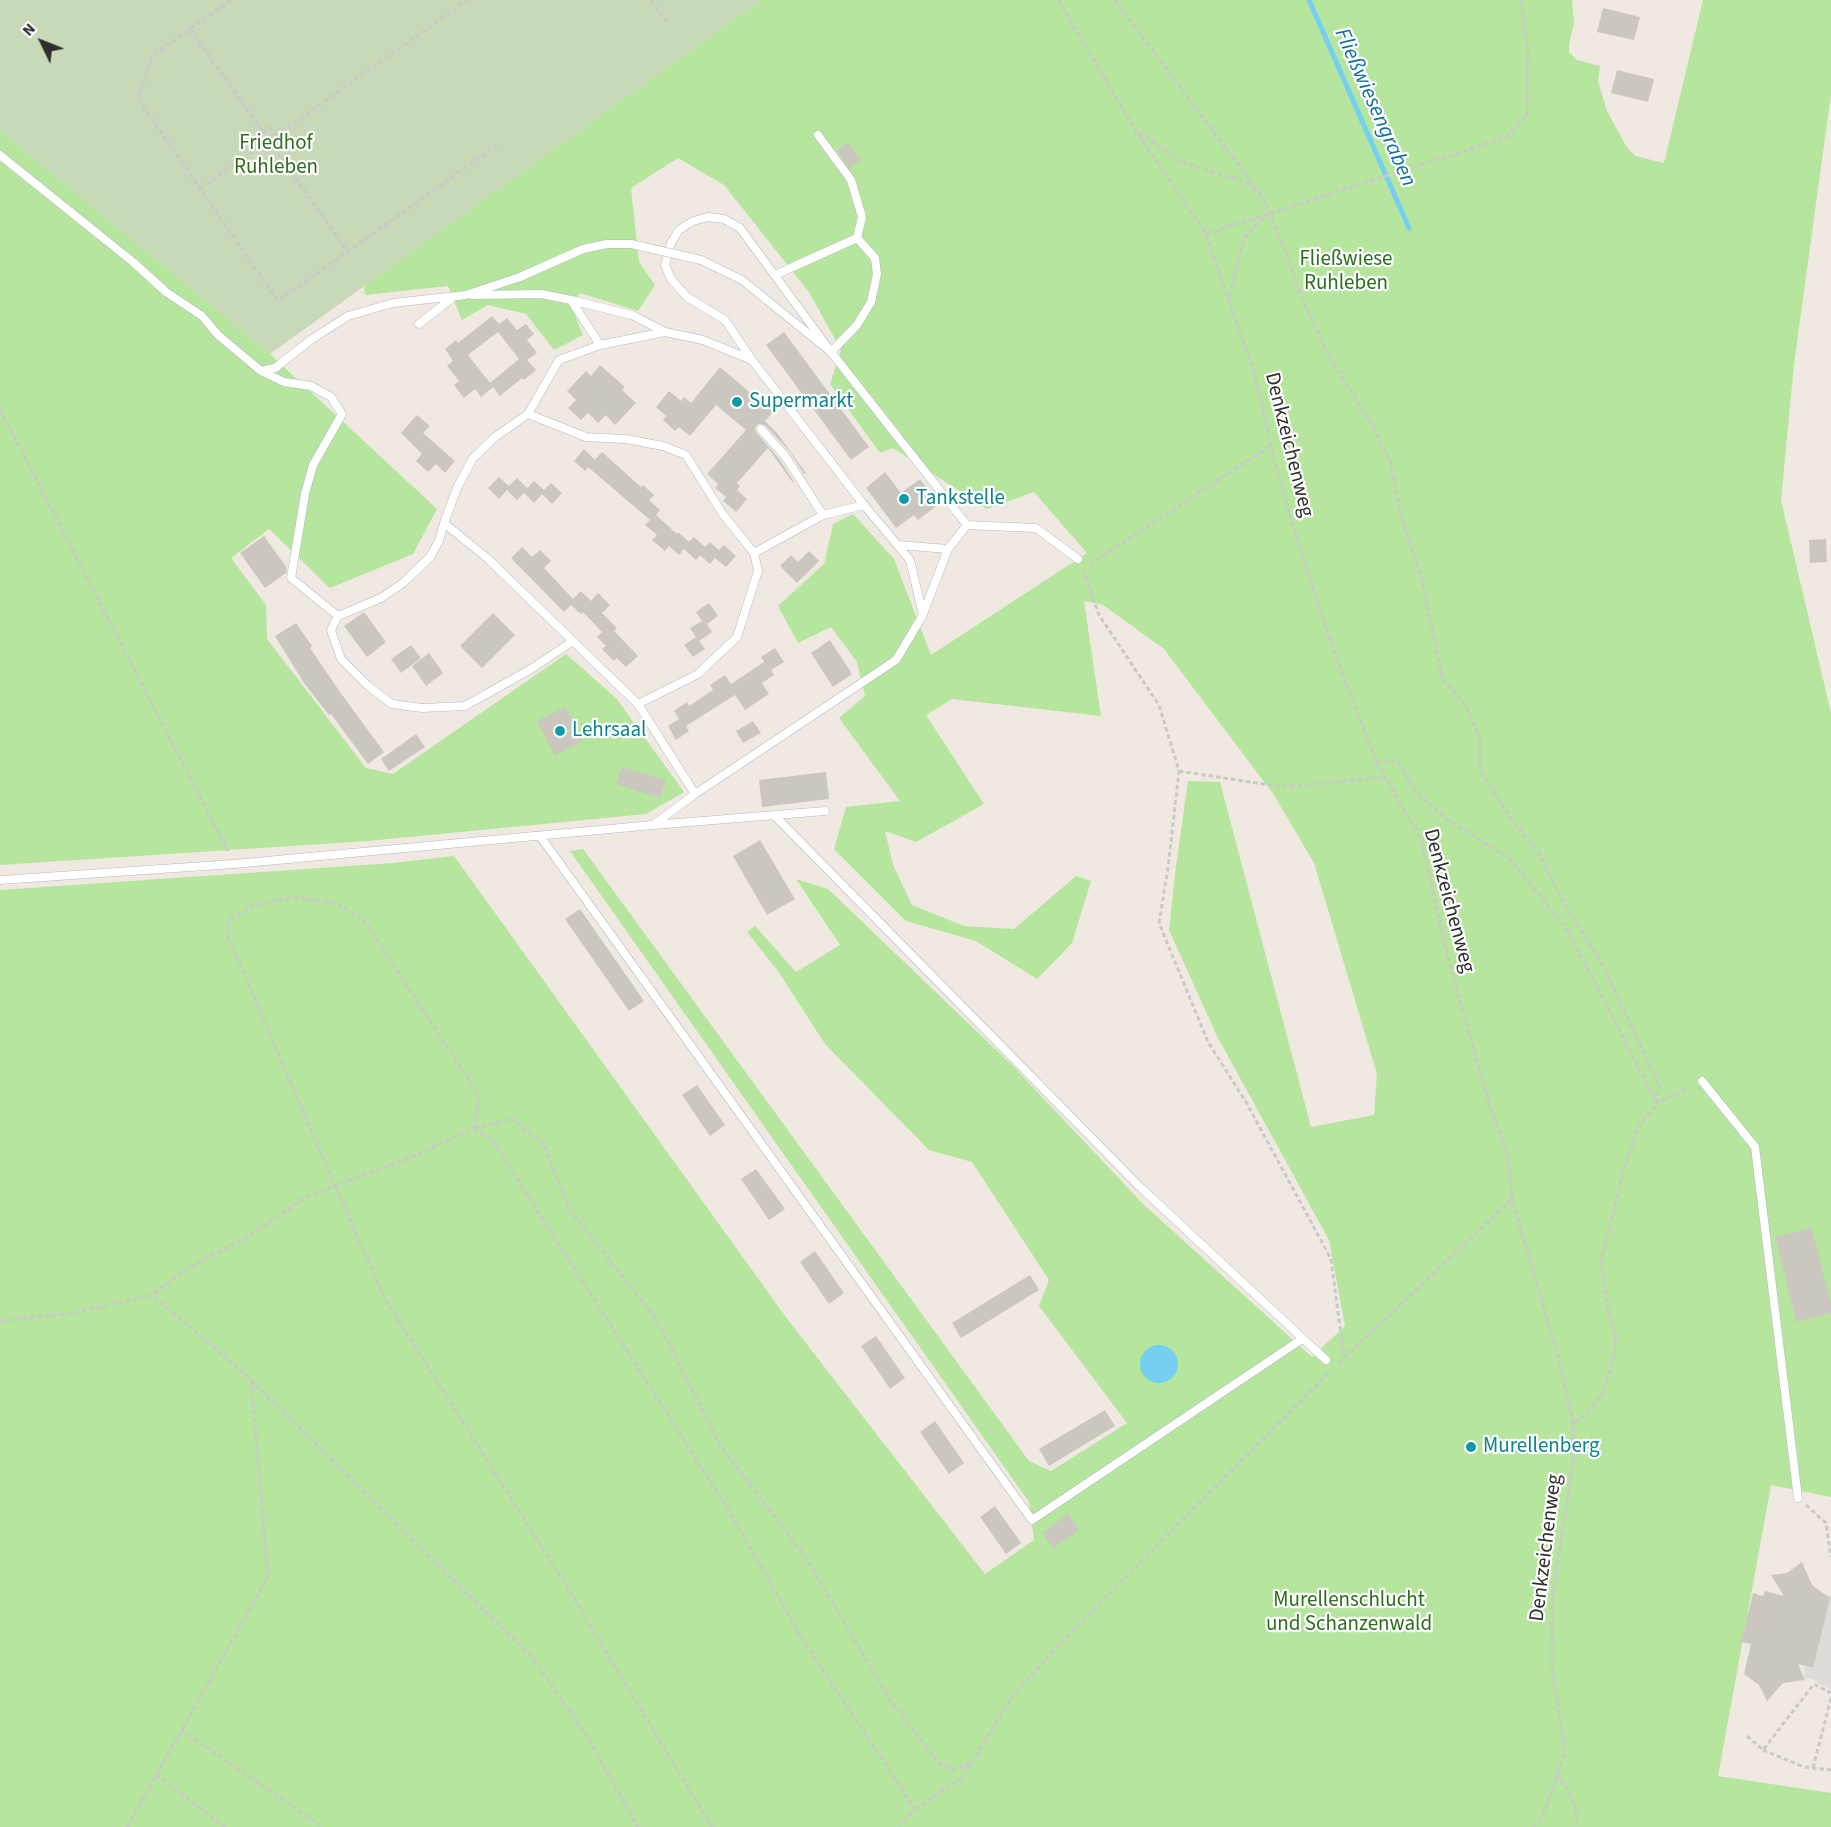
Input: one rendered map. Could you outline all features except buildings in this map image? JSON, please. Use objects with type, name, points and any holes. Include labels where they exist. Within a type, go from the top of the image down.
[{"type":"lane","points":[[775,275],[856,238],[862,217],[850,180],[818,135]]},
{"type":"lane","points":[[0,155],[166,292],[202,316],[218,335],[261,371],[284,382],[311,386],[331,397],[342,414],[313,465],[305,494],[291,578],[338,616]]},
{"type":"lane","points":[[923,615],[910,560],[864,505],[752,360],[725,320],[687,297],[671,279],[665,265],[671,243],[680,230],[693,221],[708,217],[724,219],[740,228],[831,352],[966,525],[1036,528],[1078,559]]},
{"type":"lane","points":[[831,352],[857,325],[871,302],[877,274],[875,258],[856,238]]},
{"type":"lane","points":[[466,295],[520,277],[583,249],[607,244],[631,244],[701,260],[742,280],[831,352]]},
{"type":"lane","points":[[261,371],[274,368],[348,315],[393,303],[466,295],[541,294],[571,300],[632,315],[665,332],[703,340],[752,360]]},
{"type":"lane","points":[[419,324],[453,297]]},
{"type":"lane","points":[[571,300],[600,345]]},
{"type":"lane","points":[[573,641],[531,669],[465,706],[422,708],[392,704],[368,686],[341,659],[331,630],[338,616],[381,598],[403,583],[430,557],[439,541],[457,488],[473,458],[495,437],[528,414],[559,360],[600,345],[665,332]]},
{"type":"lane","points":[[528,414],[586,437],[626,439],[663,446],[686,455],[722,513],[754,553],[758,571],[737,637],[698,674],[638,704]]},
{"type":"lane","points":[[761,429],[785,456],[823,515]]},
{"type":"lane","points":[[754,553],[823,515],[864,505]]},
{"type":"lane","points":[[444,523],[487,558],[638,704],[695,794]]},
{"type":"lane","points":[[653,825],[695,794],[896,660],[923,615],[948,549],[966,525]]},
{"type":"lane","points":[[898,545],[948,549]]},
{"type":"lane","points":[[0,880],[234,864],[825,811]]},
{"type":"lane","points":[[774,815],[1139,1186],[1326,1360]]},
{"type":"lane","points":[[540,836],[1032,1520],[1302,1339]]},
{"type":"lane","points":[[1702,1081],[1755,1147],[1798,1498]]},
{"type":"path","points":[[231,0],[152,56],[138,99],[278,301],[500,143]]},
{"type":"path","points":[[275,136],[468,0]]},
{"type":"path","points":[[651,0],[668,24]]},
{"type":"path","name":"Denkzeichenweg","points":[[1058,0],[1136,131],[1206,234],[1230,297],[1255,375],[1289,512],[1329,638],[1376,761],[1421,839],[1449,962],[1492,1113],[1508,1156],[1512,1199],[1557,1352],[1573,1423],[1574,1454],[1551,1603],[1552,1667],[1565,1752],[1543,1815],[1533,1827]]},
{"type":"path","points":[[1115,0],[1263,198],[1286,252],[1300,294],[1330,358],[1373,426],[1390,462],[1403,523],[1421,576],[1443,680],[1465,705],[1479,737],[1480,770],[1510,817],[1538,852],[1563,901],[1602,964],[1659,1085],[1658,1103]]},
{"type":"path","points":[[1206,234],[1507,137],[1527,115],[1528,52],[1521,0]]},
{"type":"path","points":[[190,29],[263,132]]},
{"type":"path","points":[[270,128],[280,142],[267,152],[256,137],[263,132],[270,128]]},
{"type":"path","points":[[1136,131],[1179,161],[1245,182],[1263,198]]},
{"type":"path","points":[[200,189],[262,145]]},
{"type":"path","points":[[273,147],[348,252]]},
{"type":"path","points":[[1230,297],[1244,238],[1269,212]]},
{"type":"path","points":[[0,409],[234,864]]},
{"type":"path","points":[[1271,446],[1083,568],[1099,615],[1159,705],[1179,771],[1159,923],[1208,1042],[1246,1102],[1330,1259],[1344,1358]]},
{"type":"path","points":[[1376,761],[1398,761],[1415,791],[1448,820],[1510,859],[1567,929],[1658,1103]]},
{"type":"path","points":[[1179,771],[1282,787],[1386,777]]},
{"type":"path","points":[[474,1128],[479,1096],[366,923],[339,904],[295,897],[255,905],[230,918],[228,937],[385,1299],[567,1587],[712,1827]]},
{"type":"path","points":[[1573,1423],[1586,1414],[1603,1393],[1614,1357],[1616,1336],[1608,1309],[1601,1260],[1624,1170],[1638,1128],[1658,1103],[1702,1081]]},
{"type":"path","points":[[0,1321],[74,1313],[152,1295],[192,1266],[247,1237],[305,1198],[408,1159],[474,1128],[512,1119],[544,1144],[569,1209],[657,1320],[721,1447],[807,1559],[888,1698],[940,1764],[953,1770],[972,1763]]},
{"type":"path","points":[[474,1128],[493,1141],[728,1509],[803,1640],[915,1809]]},
{"type":"path","points":[[897,1827],[915,1809],[963,1777],[1014,1694],[1096,1606],[1344,1358],[1512,1199]]},
{"type":"path","points":[[152,1295],[251,1379],[531,1656],[586,1735],[638,1827]]},
{"type":"path","points":[[127,1827],[268,1577],[251,1379]]},
{"type":"path","points":[[1798,1498],[1829,1523],[1831,1557]]},
{"type":"path","points":[[1763,1750],[1814,1683],[1831,1693]]},
{"type":"path","points":[[1813,1768],[1831,1698]]},
{"type":"path","points":[[181,1730],[323,1827]]},
{"type":"path","points":[[1747,1736],[1763,1750],[1804,1767],[1831,1770]]},
{"type":"path","points":[[1557,1774],[1568,1789],[1575,1807],[1578,1827]]},
{"type":"path","points":[[156,1775],[225,1827]]},
{"type":"green space","name":"Friedhof Ruhleben","points":[[0,0],[761,0],[270,354],[0,130]]},
{"type":"green space","points":[[761,0],[1572,0],[1574,23],[1569,52],[1577,60],[1600,66],[1598,81],[1607,111],[1626,146],[1635,156],[1664,163],[1703,0],[1831,0],[1831,94],[1794,364],[1781,500],[1831,713],[1831,1497],[1771,1485],[1718,1776],[1831,1793],[1831,1827],[0,1827],[0,890],[393,863],[454,856],[788,1320],[985,1574],[1034,1540],[1029,1502],[570,851],[583,849],[1029,1461],[1051,1471],[1127,1423],[1039,1306],[1049,1280],[972,1162],[929,1150],[825,1044],[778,971],[747,932],[755,926],[796,972],[840,945],[796,879],[828,889],[1014,1067],[1142,1203],[1312,1357],[1345,1326],[1329,1240],[1217,1036],[1169,930],[1188,781],[1220,782],[1311,1127],[1374,1115],[1377,1074],[1314,863],[1274,795],[1164,649],[1103,605],[1084,601],[1101,716],[952,699],[926,715],[984,804],[916,842],[885,831],[893,865],[912,905],[964,926],[1014,929],[1076,876],[1091,881],[1072,943],[1037,979],[976,941],[906,921],[834,849],[846,807],[900,801],[839,718],[865,696],[857,662],[831,627],[798,643],[778,606],[824,564],[833,524],[853,514],[894,559],[931,655],[1087,553],[1034,492],[987,509],[893,448],[880,453],[830,384],[841,350],[809,292],[724,185],[678,158],[631,188],[639,262],[655,285],[638,311],[580,293],[571,306],[583,335],[554,350],[526,314],[488,305],[462,320],[448,286],[365,295],[364,286]]},
{"type":"green space","points":[[0,130],[270,354],[437,509],[413,554],[330,588],[269,529],[231,558],[266,605],[267,639],[366,768],[393,774],[566,654],[616,698],[684,792],[646,814],[368,841],[0,865]]},
{"type":"shaded area","points":[[1827,1596],[1831,1596],[1831,1690],[1810,1678],[1805,1679],[1804,1674],[1804,1666],[1812,1668]]},
{"type":"water","points":[[1159,1345],[1172,1351],[1178,1364],[1172,1377],[1159,1383],[1146,1377],[1140,1364],[1146,1351]]},
{"type":"waterway","name":"Fließwiesengraben","points":[[1309,0],[1409,228]]},
{"type":"place","name":"Supermarkt","points":[[737,402]]},
{"type":"place","name":"Tankstelle","points":[[904,499]]},
{"type":"place","name":"Lehrsaal","points":[[560,731]]},
{"type":"place","name":"Murellenberg","points":[[1471,1447]]},
{"type":"park label","name":"Fließwiese Ruhleben","points":[[1346,272]]},
{"type":"park label","name":"Murellenschlucht und Schanzenwald","points":[[1349,1613]]}]
